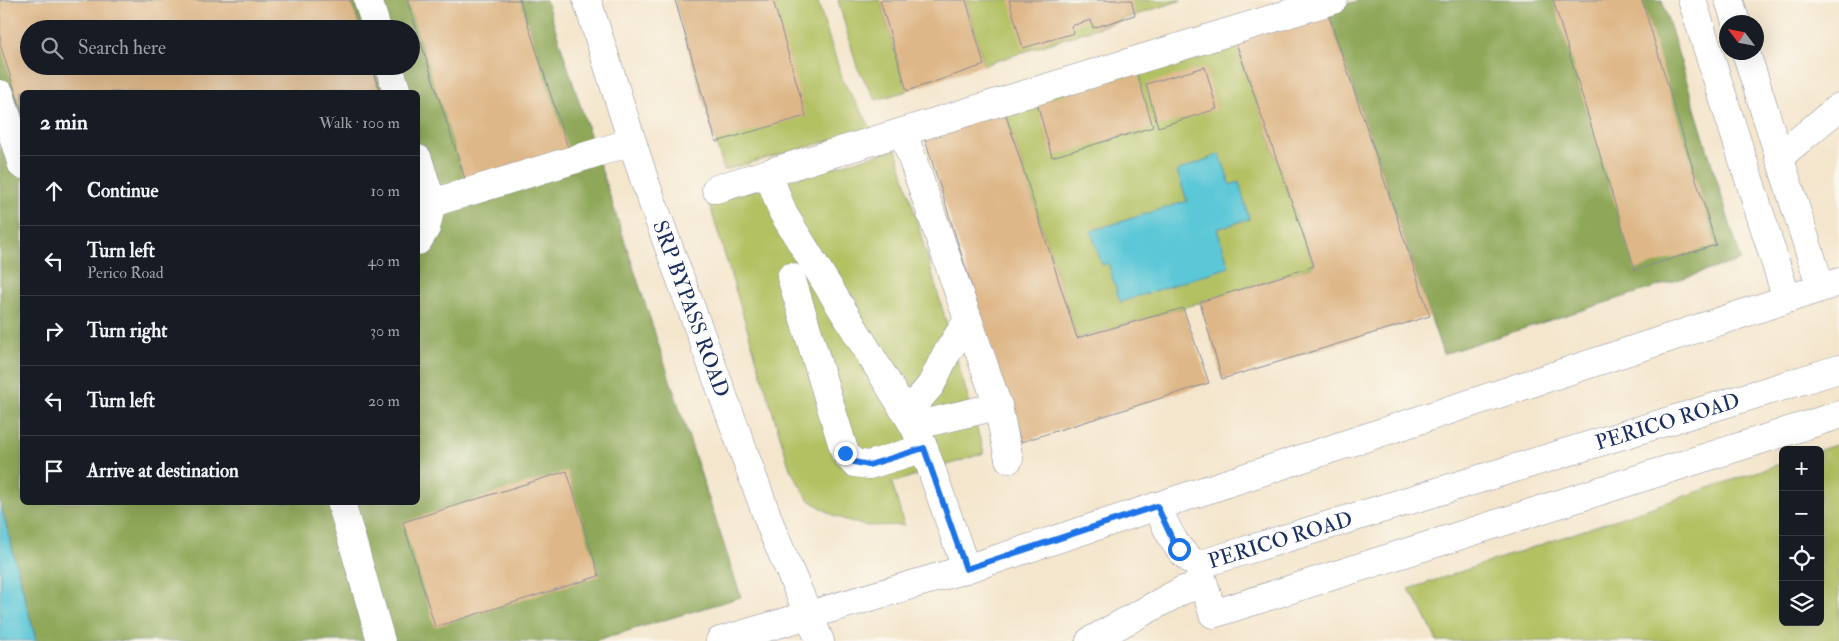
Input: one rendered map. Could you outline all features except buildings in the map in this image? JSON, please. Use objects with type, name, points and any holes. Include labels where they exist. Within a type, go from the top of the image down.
[{"type":"street","points":[[368,0],[374,20]]},
{"type":"street","name":"SRP BYPASS ROAD","points":[[587,0],[645,182],[774,535],[820,641]]},
{"type":"street","points":[[716,190],[1333,0]]},
{"type":"street","points":[[1692,0],[1787,299]]},
{"type":"street","points":[[1729,0],[1734,15]]},
{"type":"street","points":[[720,641],[966,569],[1830,285],[1779,157],[1749,60]]},
{"type":"street","points":[[392,75],[396,90]]},
{"type":"street","points":[[0,94],[20,159]]},
{"type":"street","points":[[1779,157],[1839,107]]},
{"type":"street","points":[[903,132],[998,406],[1009,459]]},
{"type":"street","points":[[432,203],[632,142]]},
{"type":"street","points":[[420,164],[432,203],[426,228],[420,238]]},
{"type":"street","points":[[768,173],[783,213],[913,428],[966,569]]},
{"type":"street","points":[[791,277],[845,453],[854,462],[869,465],[913,428],[998,406]]},
{"type":"street","points":[[913,428],[919,399],[931,385],[945,356],[968,320]]},
{"type":"street","name":"PERICO ROAD","points":[[1839,369],[1201,575],[1213,614],[1839,415]]},
{"type":"street","points":[[342,505],[381,641]]},
{"type":"street","points":[[1090,641],[1183,590],[1201,575],[1175,545],[1157,506]]},
{"type":"green space","points":[[0,0],[546,0],[741,597],[594,641],[36,641],[0,502]]},
{"type":"green space","points":[[675,0],[817,0],[843,81],[872,129],[724,170]]},
{"type":"green space","points":[[838,0],[880,0],[907,91],[876,100],[857,67]]},
{"type":"green space","points":[[966,0],[1182,0],[984,65]]},
{"type":"green space","points":[[1360,0],[1662,0],[1741,260],[1443,354],[1327,10]]},
{"type":"green space","points":[[1235,40],[1314,266],[1183,308],[1077,338],[1004,109]]},
{"type":"green space","points":[[896,149],[984,453],[892,483],[904,525],[865,526],[834,516],[808,499],[790,469],[709,203]]},
{"type":"green space","points":[[1839,444],[1839,641],[1437,641],[1409,589],[1779,464],[1779,626],[1824,626],[1824,449]]},
{"type":"water","points":[[1220,154],[1230,185],[1239,182],[1249,219],[1217,229],[1229,267],[1120,302],[1108,263],[1102,265],[1091,231],[1187,201],[1177,171]]},
{"type":"water","points":[[0,502],[36,641],[0,641]]},
{"type":"route","points":[[845,453],[854,462],[869,465],[924,448],[966,569],[1157,506],[1175,545],[1179,549]]}]
